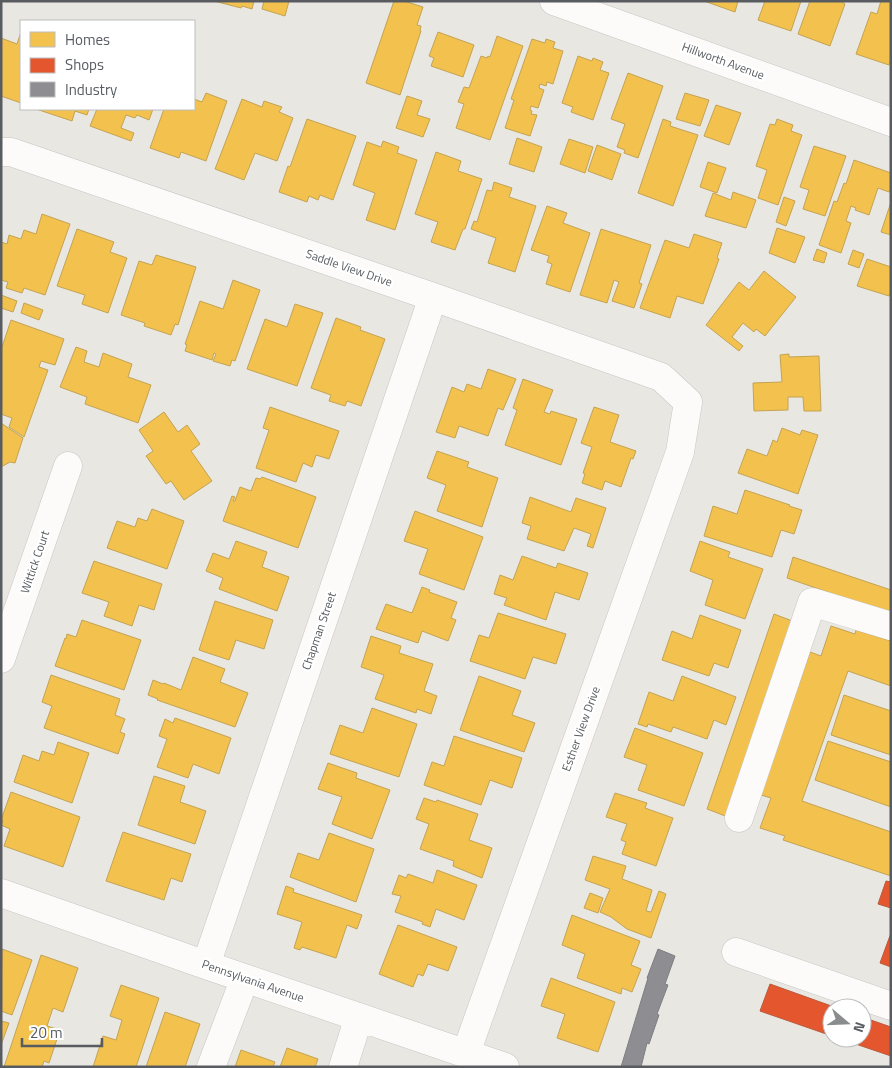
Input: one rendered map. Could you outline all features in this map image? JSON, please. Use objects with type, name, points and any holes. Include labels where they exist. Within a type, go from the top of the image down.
[{"type":"street","name":"Hillworth Avenue","points":[[554,1],[891,122]]},
{"type":"street","name":"Saddle View Drive","points":[[1,152],[11,152],[661,377],[688,402]]},
{"type":"street","name":"Chapman Street","points":[[206,965],[433,297]]},
{"type":"street","name":"Esther View Drive","points":[[466,1053],[680,452],[688,402]]},
{"type":"street","name":"Wittick Court","points":[[1,659],[68,466]]},
{"type":"street","points":[[739,818],[812,602],[891,626]]},
{"type":"street","name":"Pennsylvania Avenue","points":[[1,893],[501,1066]]},
{"type":"street","points":[[736,952],[891,1006]]},
{"type":"street","points":[[211,1067],[245,978]]},
{"type":"street","points":[[343,1067],[360,1017]]},
{"type":"building: Homes","points":[[214,1],[254,1],[252,9]]},
{"type":"building: Homes","points":[[264,1],[289,1],[285,16],[262,9]]},
{"type":"building: Homes","points":[[394,1],[404,1],[423,7],[417,25],[421,26],[421,31],[400,95],[366,83]]},
{"type":"building: Homes","points":[[704,1],[738,1],[735,12]]},
{"type":"building: Homes","points":[[765,1],[801,1],[791,31],[758,20]]},
{"type":"building: Homes","points":[[810,1],[840,1],[845,4],[830,46],[798,34]]},
{"type":"building: Homes","points":[[881,1],[891,1],[891,59],[889,65],[856,54],[871,12],[877,14]]},
{"type":"building: Homes","points":[[438,32],[474,45],[463,77],[431,66],[434,58],[429,56]]},
{"type":"building: Homes","points":[[20,35],[20,103],[1,96],[1,38],[17,44]]},
{"type":"building: Homes","points":[[497,36],[523,46],[490,140],[456,128],[464,104],[458,102],[464,87],[469,88],[481,56],[490,57]]},
{"type":"building: Homes","points":[[532,39],[545,43],[546,39],[555,42],[553,48],[563,51],[553,84],[547,82],[546,86],[540,84],[539,88],[544,90],[538,108],[531,106],[531,114],[537,115],[530,136],[505,128],[514,100],[511,99]]},
{"type":"building: Homes","points":[[578,56],[592,61],[593,58],[603,62],[600,70],[609,73],[593,120],[571,112],[573,107],[562,103]]},
{"type":"building: Homes","points":[[628,73],[663,86],[638,158],[624,153],[625,150],[617,147],[625,124],[611,119]]},
{"type":"building: Homes","points":[[206,93],[227,101],[206,161],[181,152],[179,158],[150,148],[164,110],[195,110],[195,99],[202,102]]},
{"type":"building: Homes","points":[[685,93],[709,100],[700,126],[676,119]]},
{"type":"building: Homes","points":[[407,96],[422,101],[417,115],[430,119],[423,137],[396,128]]},
{"type":"building: Homes","points":[[242,99],[262,107],[264,101],[282,107],[279,112],[293,118],[277,161],[255,153],[244,180],[215,169]]},
{"type":"building: Homes","points":[[716,105],[741,113],[729,145],[704,136]]},
{"type":"building: Homes","points":[[39,110],[89,110],[87,115],[75,111],[72,121]]},
{"type":"building: Homes","points":[[97,110],[153,110],[149,120],[137,115],[135,118],[126,115],[121,128],[134,133],[131,141],[90,126]]},
{"type":"building: Homes","points":[[307,119],[356,136],[333,200],[320,195],[318,200],[309,196],[307,202],[279,192]]},
{"type":"building: Homes","points":[[663,119],[671,122],[670,126],[698,135],[673,206],[638,193]]},
{"type":"building: Homes","points":[[777,119],[793,125],[791,131],[802,135],[778,205],[758,198],[767,170],[756,166],[770,124],[775,125]]},
{"type":"building: Homes","points":[[517,138],[542,147],[534,172],[509,164]]},
{"type":"building: Homes","points":[[569,139],[593,147],[585,173],[560,164]]},
{"type":"building: Homes","points":[[383,141],[399,147],[397,153],[417,160],[395,230],[366,220],[375,193],[353,185],[367,142],[381,147]]},
{"type":"building: Homes","points":[[597,145],[621,154],[612,180],[588,171]]},
{"type":"building: Homes","points":[[814,146],[846,156],[825,216],[803,209],[809,190],[800,187]]},
{"type":"building: Homes","points":[[436,152],[461,161],[458,171],[482,179],[465,229],[463,229],[455,250],[431,242],[438,222],[415,214]]},
{"type":"building: Homes","points":[[854,160],[891,173],[891,188],[889,192],[878,188],[869,215],[855,210],[856,208],[851,206],[846,221],[851,223],[841,253],[819,245],[834,201],[837,202],[844,183],[846,184]]},
{"type":"building: Homes","points":[[708,162],[726,168],[717,193],[700,187]]},
{"type":"building: Homes","points":[[494,182],[512,188],[509,197],[536,206],[515,272],[488,263],[496,238],[471,229],[474,221],[477,222],[487,190],[492,191]]},
{"type":"building: Homes","points":[[733,192],[756,200],[746,228],[705,216],[713,193],[731,200]]},
{"type":"building: Homes","points":[[784,197],[795,201],[786,226],[776,222]]},
{"type":"building: Homes","points":[[891,202],[891,235],[881,232]]},
{"type":"building: Homes","points":[[547,206],[567,213],[563,223],[590,233],[570,292],[546,284],[552,264],[547,262],[549,256],[531,250]]},
{"type":"building: Homes","points":[[42,214],[70,224],[45,295],[24,288],[22,293],[6,288],[8,282],[1,280],[1,242],[7,244],[9,235],[21,239],[24,230],[36,234]]},
{"type":"building: Homes","points":[[777,228],[805,237],[795,263],[769,253]]},
{"type":"building: Homes","points":[[77,229],[114,242],[110,252],[127,258],[108,313],[82,304],[85,295],[57,286]]},
{"type":"building: Homes","points":[[601,229],[651,245],[639,283],[642,284],[634,308],[612,301],[619,282],[614,280],[607,303],[580,295]]},
{"type":"building: Homes","points":[[694,234],[722,243],[717,258],[719,259],[703,304],[677,296],[670,318],[640,308],[665,240],[689,248]]},
{"type":"building: Homes","points":[[817,249],[827,253],[824,263],[813,260]]},
{"type":"building: Homes","points":[[853,250],[864,254],[859,268],[848,264]]},
{"type":"building: Homes","points":[[156,255],[196,267],[178,325],[175,324],[171,335],[144,326],[145,323],[121,315],[139,261],[152,265]]},
{"type":"building: Homes","points":[[867,259],[891,267],[891,291],[889,296],[857,286]]},
{"type":"building: Homes","points":[[764,271],[796,297],[765,336],[756,329],[754,332],[743,323],[732,337],[743,346],[739,351],[706,325],[739,282],[749,290]]},
{"type":"building: Homes","points":[[233,280],[260,290],[235,361],[232,360],[230,366],[213,361],[216,354],[214,353],[212,360],[185,351],[187,345],[185,344],[200,301],[223,309]]},
{"type":"building: Homes","points":[[1,295],[17,301],[13,312],[1,308]]},
{"type":"building: Homes","points":[[24,303],[43,310],[39,320],[21,313]]},
{"type":"building: Homes","points":[[295,304],[323,313],[297,386],[247,369],[265,319],[287,327]]},
{"type":"building: Homes","points":[[336,318],[361,327],[360,330],[385,339],[361,406],[347,401],[345,406],[329,401],[331,395],[311,388]]},
{"type":"building: Homes","points":[[11,320],[64,339],[55,365],[41,361],[39,367],[48,370],[24,437],[9,427],[12,418],[1,414],[1,350]]},
{"type":"building: Homes","points":[[76,347],[87,351],[84,362],[99,367],[103,353],[132,364],[128,377],[151,385],[138,423],[85,404],[87,397],[60,387]]},
{"type":"building: Homes","points":[[789,354],[789,357],[819,356],[821,411],[804,411],[803,397],[788,397],[788,410],[754,411],[753,383],[782,382],[780,355]]},
{"type":"building: Homes","points":[[488,369],[516,379],[503,410],[498,408],[488,436],[459,426],[455,438],[436,432],[452,387],[464,392],[467,384],[481,389]]},
{"type":"building: Homes","points":[[523,379],[553,390],[544,412],[550,414],[551,411],[577,419],[561,465],[505,445],[517,410],[513,408]]},
{"type":"building: Homes","points":[[270,407],[339,431],[329,459],[316,455],[312,467],[303,463],[296,482],[256,468],[269,430],[263,428]]},
{"type":"building: Homes","points":[[594,407],[619,415],[610,442],[636,451],[633,459],[631,458],[621,487],[605,481],[602,490],[582,483],[585,474],[583,473],[592,447],[581,443]]},
{"type":"building: Homes","points":[[164,412],[178,432],[187,425],[200,444],[191,451],[212,481],[184,500],[171,481],[166,484],[146,456],[153,451],[139,430]]},
{"type":"building: Homes","points":[[1,423],[23,438],[15,463],[10,462],[1,467]]},
{"type":"building: Homes","points":[[782,428],[800,435],[802,430],[818,435],[798,494],[738,473],[747,449],[767,456],[773,440],[777,442]]},
{"type":"building: Homes","points":[[437,451],[469,462],[467,467],[498,478],[482,527],[437,511],[446,485],[427,478]]},
{"type":"building: Homes","points":[[262,477],[316,497],[298,548],[223,521],[232,496],[235,497],[233,501],[235,501],[240,487],[251,491],[256,478],[260,479]]},
{"type":"building: Homes","points":[[745,490],[802,510],[794,534],[781,530],[772,557],[704,536],[713,506],[737,514]]},
{"type":"building: Homes","points":[[530,497],[571,512],[576,498],[606,508],[593,548],[587,546],[591,534],[574,528],[564,551],[527,539],[531,526],[522,523]]},
{"type":"building: Homes","points":[[152,509],[184,521],[167,569],[107,548],[117,521],[135,527],[138,518],[147,521]]},
{"type":"building: Homes","points":[[415,511],[483,537],[464,590],[419,574],[428,549],[404,541]]},
{"type":"building: Homes","points":[[236,541],[267,552],[262,567],[289,577],[277,611],[219,589],[223,578],[206,571],[213,553],[229,559]]},
{"type":"building: Homes","points":[[700,541],[730,552],[728,557],[763,569],[745,619],[705,605],[713,580],[690,571]]},
{"type":"building: Homes","points":[[522,556],[556,568],[558,563],[588,573],[579,600],[555,592],[546,620],[504,605],[507,598],[494,594],[500,575],[513,580]]},
{"type":"building: Homes","points":[[793,557],[891,590],[891,614],[787,578]]},
{"type":"building: Homes","points":[[94,561],[162,584],[154,610],[139,605],[132,626],[104,616],[109,602],[82,593]]},
{"type":"building: Homes","points":[[422,587],[430,590],[429,592],[457,602],[451,618],[456,620],[448,641],[422,631],[418,643],[376,629],[386,604],[412,613]]},
{"type":"building: Homes","points":[[215,601],[273,620],[264,649],[236,640],[229,660],[199,650]]},
{"type":"building: Homes","points":[[498,613],[566,634],[556,664],[533,657],[525,679],[470,661],[479,635],[489,638]]},
{"type":"building: Homes","points":[[774,614],[795,622],[728,817],[707,809]]},
{"type":"building: Homes","points":[[700,615],[741,630],[728,668],[714,663],[709,676],[662,660],[672,631],[692,639]]},
{"type":"building: Homes","points":[[82,620],[141,640],[124,690],[55,666],[67,634],[76,637]]},
{"type":"building: Homes","points":[[831,626],[855,634],[856,630],[891,641],[891,686],[848,671],[802,801],[891,832],[891,876],[783,840],[785,836],[760,828],[771,798],[761,795],[810,652],[821,656]]},
{"type":"building: Homes","points":[[371,636],[401,646],[399,653],[433,664],[424,691],[437,696],[431,714],[417,709],[416,713],[375,699],[384,675],[361,667]]},
{"type":"building: Homes","points":[[193,657],[225,669],[220,682],[248,693],[235,727],[157,700],[148,695],[153,680],[181,690]]},
{"type":"building: Homes","points":[[51,675],[120,699],[115,715],[125,719],[120,732],[125,734],[118,754],[44,728],[52,706],[42,702]]},
{"type":"building: Homes","points":[[479,676],[521,691],[512,715],[535,723],[524,752],[460,730]]},
{"type":"building: Homes","points":[[682,676],[736,697],[726,725],[714,720],[707,739],[673,727],[671,732],[648,724],[647,727],[638,724],[649,692],[673,701]]},
{"type":"building: Homes","points":[[844,695],[891,711],[891,755],[831,735]]},
{"type":"building: Homes","points":[[372,708],[417,724],[399,777],[330,754],[340,725],[363,733]]},
{"type":"building: Homes","points":[[175,718],[231,738],[219,774],[193,764],[188,778],[157,767],[167,739],[159,736],[165,719],[173,723]]},
{"type":"building: Homes","points":[[635,728],[703,753],[684,806],[638,790],[647,765],[624,757]]},
{"type":"building: Homes","points":[[454,736],[522,758],[512,788],[490,780],[481,805],[424,785],[432,762],[444,766]]},
{"type":"building: Homes","points":[[828,741],[891,762],[891,807],[815,780]]},
{"type":"building: Homes","points":[[58,742],[89,753],[72,803],[14,782],[23,755],[39,761],[42,751],[54,755]]},
{"type":"building: Homes","points":[[328,763],[357,773],[356,778],[390,790],[372,839],[332,824],[342,797],[318,789]]},
{"type":"building: Homes","points":[[154,776],[185,786],[180,802],[206,811],[195,844],[138,825]]},
{"type":"building: Homes","points":[[11,792],[80,817],[63,867],[4,846],[10,829],[1,825],[3,821],[1,820]]},
{"type":"building: Homes","points":[[615,793],[647,803],[645,808],[673,818],[656,866],[622,854],[626,842],[621,840],[627,824],[606,817]]},
{"type":"building: Homes","points":[[424,798],[436,802],[437,800],[478,814],[469,840],[492,848],[482,878],[453,866],[454,861],[420,849],[429,824],[416,819]]},
{"type":"building: Homes","points":[[123,832],[191,854],[182,882],[171,878],[164,900],[106,881]]},
{"type":"building: Homes","points":[[329,833],[374,849],[356,902],[290,877],[298,853],[319,860]]},
{"type":"building: Homes","points":[[593,856],[626,866],[622,879],[652,890],[646,911],[651,912],[659,891],[666,894],[651,938],[627,929],[611,917],[600,912],[610,889],[585,880]]},
{"type":"building: Homes","points":[[437,870],[477,885],[464,920],[436,909],[430,927],[422,924],[423,922],[395,912],[401,896],[392,894],[399,875],[406,878],[408,874],[433,883]]},
{"type":"building: Homes","points":[[286,886],[294,889],[293,892],[362,915],[357,929],[347,925],[336,958],[302,947],[300,950],[294,948],[302,922],[277,914]]},
{"type":"building: Homes","points":[[590,893],[603,898],[598,913],[584,908]]},
{"type":"building: Homes","points":[[572,915],[640,941],[631,965],[641,969],[632,992],[622,988],[621,994],[577,978],[585,954],[562,945]]},
{"type":"building: Homes","points":[[398,925],[457,947],[448,971],[428,964],[423,976],[418,974],[413,987],[379,974]]},
{"type":"building: Homes","points":[[2,949],[32,960],[12,1015],[1,1011]]},
{"type":"building: Homes","points":[[41,955],[78,968],[63,1012],[53,1008],[47,1026],[60,1030],[49,1063],[44,1061],[42,1067],[4,1067]]},
{"type":"building: Homes","points":[[551,978],[615,1002],[598,1052],[557,1038],[565,1014],[541,1006]]},
{"type":"building: Homes","points":[[121,985],[159,998],[136,1067],[93,1067],[103,1036],[116,1040],[122,1020],[110,1016]]},
{"type":"building: Homes","points":[[165,1012],[200,1024],[185,1067],[146,1067]]},
{"type":"building: Homes","points":[[1,1021],[9,1023],[1,1045]]},
{"type":"building: Homes","points":[[287,1048],[318,1059],[315,1067],[280,1067]]},
{"type":"building: Homes","points":[[241,1050],[275,1062],[273,1067],[235,1067]]},
{"type":"building: Shops","points":[[886,881],[891,882],[891,908],[878,904]]},
{"type":"building: Shops","points":[[891,933],[891,967],[880,963]]},
{"type":"building: Shops","points":[[770,984],[822,1003],[822,1033],[760,1011]]},
{"type":"building: Shops","points":[[872,1020],[891,1027],[891,1056],[867,1048],[872,1048]]},
{"type":"building: Industry","points":[[658,949],[675,956],[665,984],[668,985],[657,1014],[659,1015],[649,1044],[647,1043],[641,1067],[621,1067],[647,978]]}]
